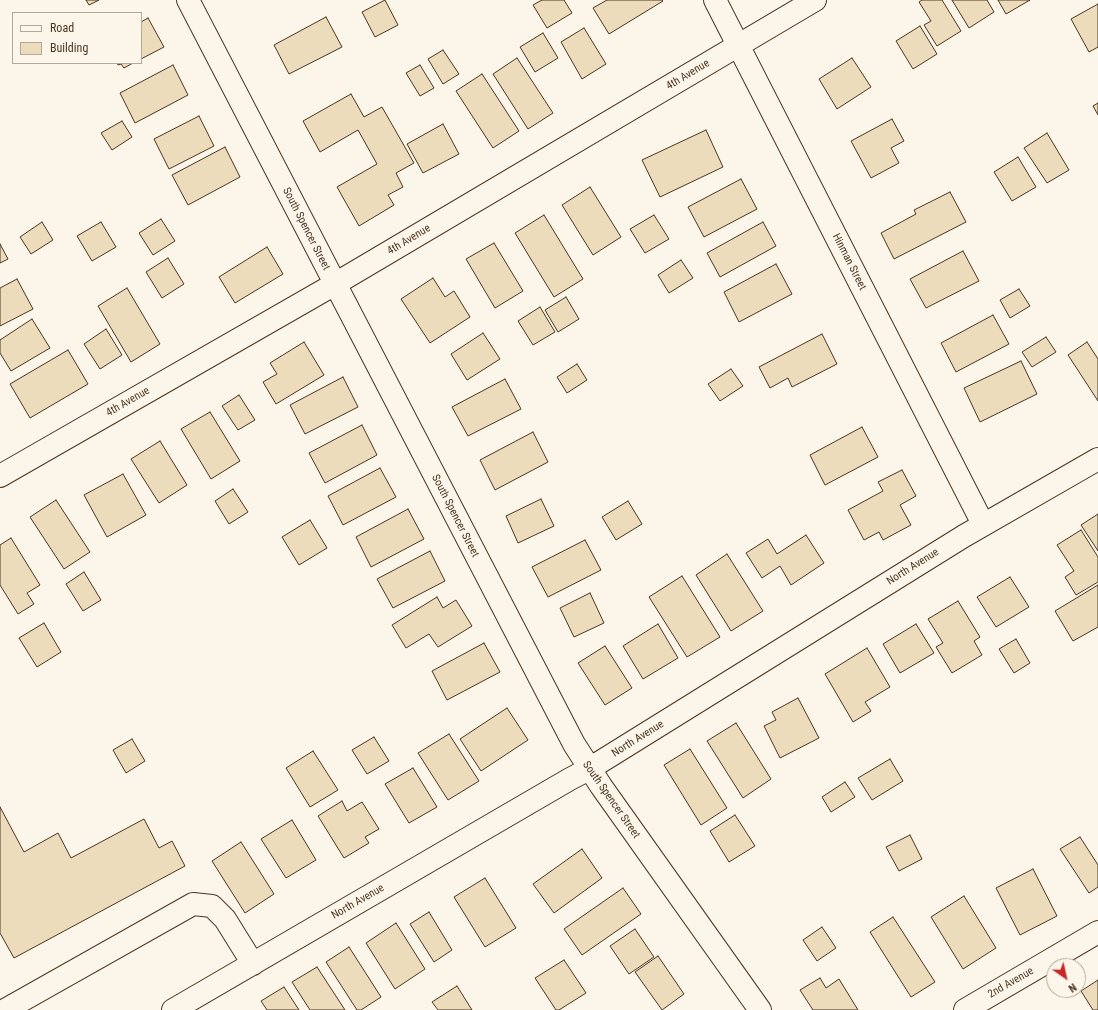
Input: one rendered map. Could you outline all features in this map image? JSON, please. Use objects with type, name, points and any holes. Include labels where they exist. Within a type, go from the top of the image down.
[{"type":"street","name":"South Spencer Street","points":[[188,0],[574,744],[589,769],[760,1010]]},
{"type":"street","name":"Hinman Street","points":[[715,0],[983,524]]},
{"type":"street","name":"4th Avenue","points":[[0,476],[335,284],[815,0]]},
{"type":"street","name":"North Avenue","points":[[173,1010],[589,769],[983,524],[1098,459]]},
{"type":"street","points":[[5,1010],[193,904],[212,906],[225,919],[253,964]]},
{"type":"street","name":"2nd Avenue","points":[[965,1010],[1098,932]]},
{"type":"building","points":[[86,0],[99,0],[89,5]]},
{"type":"building","points":[[385,0],[398,25],[375,37],[362,12]]},
{"type":"building","points":[[542,0],[564,0],[572,13],[547,28],[533,5]]},
{"type":"building","points":[[607,0],[663,1],[609,34],[593,8]]},
{"type":"building","points":[[922,0],[942,0],[961,31],[937,46],[924,25],[931,21],[919,2]]},
{"type":"building","points":[[952,0],[987,0],[994,12],[969,28]]},
{"type":"building","points":[[998,0],[1030,0],[1006,14]]},
{"type":"building","points":[[1098,4],[1098,47],[1089,52],[1071,19]]},
{"type":"building","points":[[326,17],[342,47],[289,74],[274,45]]},
{"type":"building","points":[[148,18],[164,47],[142,58],[142,21]]},
{"type":"building","points":[[920,26],[937,54],[913,69],[896,41]]},
{"type":"building","points":[[584,28],[606,64],[582,79],[561,42]]},
{"type":"building","points":[[543,33],[558,58],[535,72],[520,47]]},
{"type":"building","points":[[443,50],[459,74],[443,84],[428,59]]},
{"type":"building","points":[[517,58],[553,113],[528,129],[493,74]]},
{"type":"building","points":[[852,58],[871,87],[837,109],[819,79]]},
{"type":"building","points":[[121,64],[131,64],[124,68]]},
{"type":"building","points":[[173,65],[188,95],[135,123],[120,93]]},
{"type":"building","points":[[420,65],[434,88],[420,96],[406,73]]},
{"type":"building","points":[[482,74],[519,131],[493,148],[456,91]]},
{"type":"building","points":[[351,94],[364,117],[382,107],[414,163],[396,173],[403,187],[388,195],[394,205],[359,226],[337,187],[377,164],[358,130],[320,152],[303,121]]},
{"type":"building","points":[[1098,103],[1098,115],[1093,106]]},
{"type":"building","points":[[199,116],[214,146],[169,169],[154,139]]},
{"type":"building","points":[[892,119],[904,141],[891,148],[899,163],[871,178],[851,141]]},
{"type":"building","points":[[122,121],[132,137],[112,150],[101,133]]},
{"type":"building","points":[[443,124],[459,154],[423,173],[407,144]]},
{"type":"building","points":[[706,130],[723,167],[660,197],[642,160]]},
{"type":"building","points":[[1047,133],[1069,170],[1047,183],[1024,148]]},
{"type":"building","points":[[225,147],[240,177],[188,205],[172,175]]},
{"type":"building","points":[[1018,157],[1036,187],[1012,201],[994,172]]},
{"type":"building","points":[[741,179],[757,209],[704,237],[688,207]]},
{"type":"building","points":[[590,187],[621,237],[593,255],[562,205]]},
{"type":"building","points":[[950,192],[966,222],[894,259],[881,233],[916,214],[914,210]]},
{"type":"building","points":[[544,215],[583,279],[554,297],[515,233]]},
{"type":"building","points":[[654,215],[669,239],[645,253],[630,229]]},
{"type":"building","points":[[161,219],[175,241],[153,255],[139,233]]},
{"type":"building","points":[[42,222],[53,240],[31,254],[20,237]]},
{"type":"building","points":[[101,222],[116,247],[92,261],[77,236]]},
{"type":"building","points":[[763,222],[776,246],[720,277],[707,253]]},
{"type":"building","points":[[494,243],[523,291],[495,308],[466,259]]},
{"type":"building","points":[[0,244],[8,259],[0,263]]},
{"type":"building","points":[[267,247],[283,274],[235,303],[219,277]]},
{"type":"building","points":[[963,251],[979,281],[926,308],[910,279]]},
{"type":"building","points":[[168,258],[184,284],[162,298],[146,272]]},
{"type":"building","points":[[681,260],[693,278],[669,293],[658,275]]},
{"type":"building","points":[[776,264],[792,294],[739,322],[724,292]]},
{"type":"building","points":[[433,278],[445,297],[454,291],[470,317],[430,343],[401,299]]},
{"type":"building","points":[[17,279],[33,309],[0,326],[0,288]]},
{"type":"building","points":[[127,288],[160,344],[131,362],[98,306]]},
{"type":"building","points":[[1019,289],[1030,306],[1010,318],[1000,300]]},
{"type":"building","points":[[566,297],[579,319],[558,332],[545,310]]},
{"type":"building","points":[[540,307],[555,332],[533,345],[518,321]]},
{"type":"building","points":[[993,315],[1009,344],[956,372],[941,343]]},
{"type":"building","points":[[32,319],[50,348],[11,371],[0,353],[0,340]]},
{"type":"building","points":[[106,329],[122,355],[100,369],[84,344]]},
{"type":"building","points":[[483,333],[500,359],[467,380],[451,354]]},
{"type":"building","points":[[822,334],[837,364],[792,387],[788,378],[770,388],[759,367]]},
{"type":"building","points":[[1046,337],[1056,352],[1032,367],[1022,352]]},
{"type":"building","points":[[304,342],[324,375],[276,404],[263,382],[277,374],[270,363]]},
{"type":"building","points":[[1087,342],[1098,359],[1098,401],[1068,355]]},
{"type":"building","points":[[68,350],[88,384],[30,418],[10,384]]},
{"type":"building","points":[[1021,361],[1037,394],[980,422],[964,388]]},
{"type":"building","points":[[577,364],[587,380],[567,393],[557,377]]},
{"type":"building","points":[[731,369],[743,386],[720,401],[708,384]]},
{"type":"building","points":[[343,377],[358,407],[305,434],[290,405]]},
{"type":"building","points":[[505,379],[521,409],[468,436],[452,407]]},
{"type":"building","points":[[239,395],[255,420],[238,430],[222,406]]},
{"type":"building","points":[[210,412],[240,461],[211,479],[181,429]]},
{"type":"building","points":[[362,425],[377,455],[325,483],[309,453]]},
{"type":"building","points":[[862,427],[878,457],[825,485],[810,455]]},
{"type":"building","points":[[533,432],[548,462],[495,490],[480,460]]},
{"type":"building","points":[[160,441],[187,485],[159,503],[131,459]]},
{"type":"building","points":[[380,468],[396,497],[343,525],[328,496]]},
{"type":"building","points":[[902,470],[916,496],[900,505],[911,525],[883,540],[879,532],[864,540],[848,510],[883,491],[878,482]]},
{"type":"building","points":[[123,474],[146,515],[107,537],[84,495]]},
{"type":"building","points":[[233,489],[248,512],[229,524],[215,501]]},
{"type":"building","points":[[541,499],[554,526],[518,543],[506,516]]},
{"type":"building","points":[[56,500],[90,552],[64,569],[30,517]]},
{"type":"building","points":[[628,501],[642,524],[616,540],[602,517]]},
{"type":"building","points":[[408,509],[424,539],[371,567],[356,537]]},
{"type":"building","points":[[1098,514],[1098,551],[1081,525]]},
{"type":"building","points":[[310,520],[327,548],[299,565],[282,537]]},
{"type":"building","points":[[1081,530],[1098,557],[1098,582],[1076,595],[1065,577],[1074,571],[1057,545]]},
{"type":"building","points":[[806,535],[824,563],[791,585],[780,566],[762,578],[746,553],[768,539],[777,554]]},
{"type":"building","points":[[11,538],[40,585],[27,593],[34,604],[18,614],[0,585],[0,545]]},
{"type":"building","points":[[585,540],[601,570],[548,597],[532,567]]},
{"type":"building","points":[[430,551],[445,581],[393,608],[377,579]]},
{"type":"building","points":[[727,554],[763,611],[731,631],[696,575]]},
{"type":"building","points":[[84,572],[101,600],[83,611],[66,584]]},
{"type":"building","points":[[682,576],[720,637],[687,657],[649,597]]},
{"type":"building","points":[[1010,577],[1029,607],[996,627],[977,597]]},
{"type":"building","points":[[1098,585],[1098,627],[1073,641],[1055,611]]},
{"type":"building","points":[[590,593],[604,623],[574,637],[560,608]]},
{"type":"building","points":[[437,597],[443,608],[456,600],[472,626],[438,647],[429,634],[406,648],[392,625]]},
{"type":"building","points":[[958,601],[980,637],[974,641],[982,655],[952,673],[936,647],[943,643],[928,619]]},
{"type":"building","points":[[44,623],[61,652],[37,667],[19,638]]},
{"type":"building","points":[[658,624],[678,658],[643,679],[623,646]]},
{"type":"building","points":[[916,624],[934,653],[900,673],[883,644]]},
{"type":"building","points":[[1016,639],[1030,663],[1014,673],[999,649]]},
{"type":"building","points":[[484,643],[500,672],[447,700],[432,671]]},
{"type":"building","points":[[605,646],[632,688],[605,705],[578,663]]},
{"type":"building","points":[[867,648],[890,687],[865,702],[871,711],[853,722],[825,674]]},
{"type":"building","points":[[798,698],[819,738],[780,758],[764,726],[776,720],[772,712]]},
{"type":"building","points":[[507,708],[528,740],[481,771],[460,739]]},
{"type":"building","points":[[736,723],[771,779],[743,798],[707,741]]},
{"type":"building","points":[[449,734],[479,781],[448,800],[418,753]]},
{"type":"building","points":[[374,737],[389,761],[367,774],[352,750]]},
{"type":"building","points":[[132,739],[145,761],[126,773],[113,750]]},
{"type":"building","points":[[690,749],[727,808],[701,825],[664,765]]},
{"type":"building","points":[[313,751],[338,790],[310,807],[286,768]]},
{"type":"building","points":[[890,759],[903,781],[872,800],[858,778]]},
{"type":"building","points":[[413,768],[437,807],[409,823],[385,784]]},
{"type":"building","points":[[845,782],[855,797],[831,812],[822,797]]},
{"type":"building","points":[[342,801],[347,811],[362,802],[379,829],[365,837],[369,843],[344,858],[318,816]]},
{"type":"building","points":[[0,807],[24,852],[58,833],[71,858],[144,819],[159,848],[172,841],[185,866],[14,958],[0,933]]},
{"type":"building","points":[[735,815],[755,846],[729,862],[710,831]]},
{"type":"building","points":[[292,820],[316,860],[286,878],[261,839]]},
{"type":"building","points":[[910,835],[922,859],[899,871],[886,847]]},
{"type":"building","points":[[1080,837],[1098,865],[1098,887],[1089,893],[1060,849]]},
{"type":"building","points":[[241,842],[274,894],[245,913],[212,861]]},
{"type":"building","points":[[582,849],[602,878],[554,913],[533,884]]},
{"type":"building","points":[[1033,869],[1057,916],[1020,935],[996,888]]},
{"type":"building","points":[[485,878],[516,928],[485,947],[454,897]]},
{"type":"building","points":[[623,888],[641,914],[582,955],[564,929]]},
{"type":"building","points":[[964,896],[996,948],[963,969],[931,917]]},
{"type":"building","points":[[429,912],[452,950],[434,962],[410,924]]},
{"type":"building","points":[[893,917],[935,982],[911,997],[870,932]]},
{"type":"building","points":[[396,923],[425,969],[395,989],[366,943]]},
{"type":"building","points":[[822,927],[836,948],[817,961],[803,940]]},
{"type":"building","points":[[635,929],[654,957],[629,974],[610,946]]},
{"type":"building","points":[[349,947],[381,997],[361,1010],[357,1010],[326,962]]},
{"type":"building","points":[[658,956],[684,994],[662,1010],[635,972]]},
{"type":"building","points":[[564,960],[586,993],[559,1010],[556,1010],[535,978]]},
{"type":"building","points":[[317,967],[345,1010],[310,1010],[292,982]]},
{"type":"building","points":[[820,978],[826,988],[839,979],[858,1010],[813,1010],[800,990]]},
{"type":"building","points":[[1098,980],[1098,1010],[1093,1010],[1085,998],[1086,988]]},
{"type":"building","points":[[457,986],[472,1010],[438,1010],[432,1002]]},
{"type":"building","points":[[284,987],[299,1010],[267,1010],[261,1001]]}]
